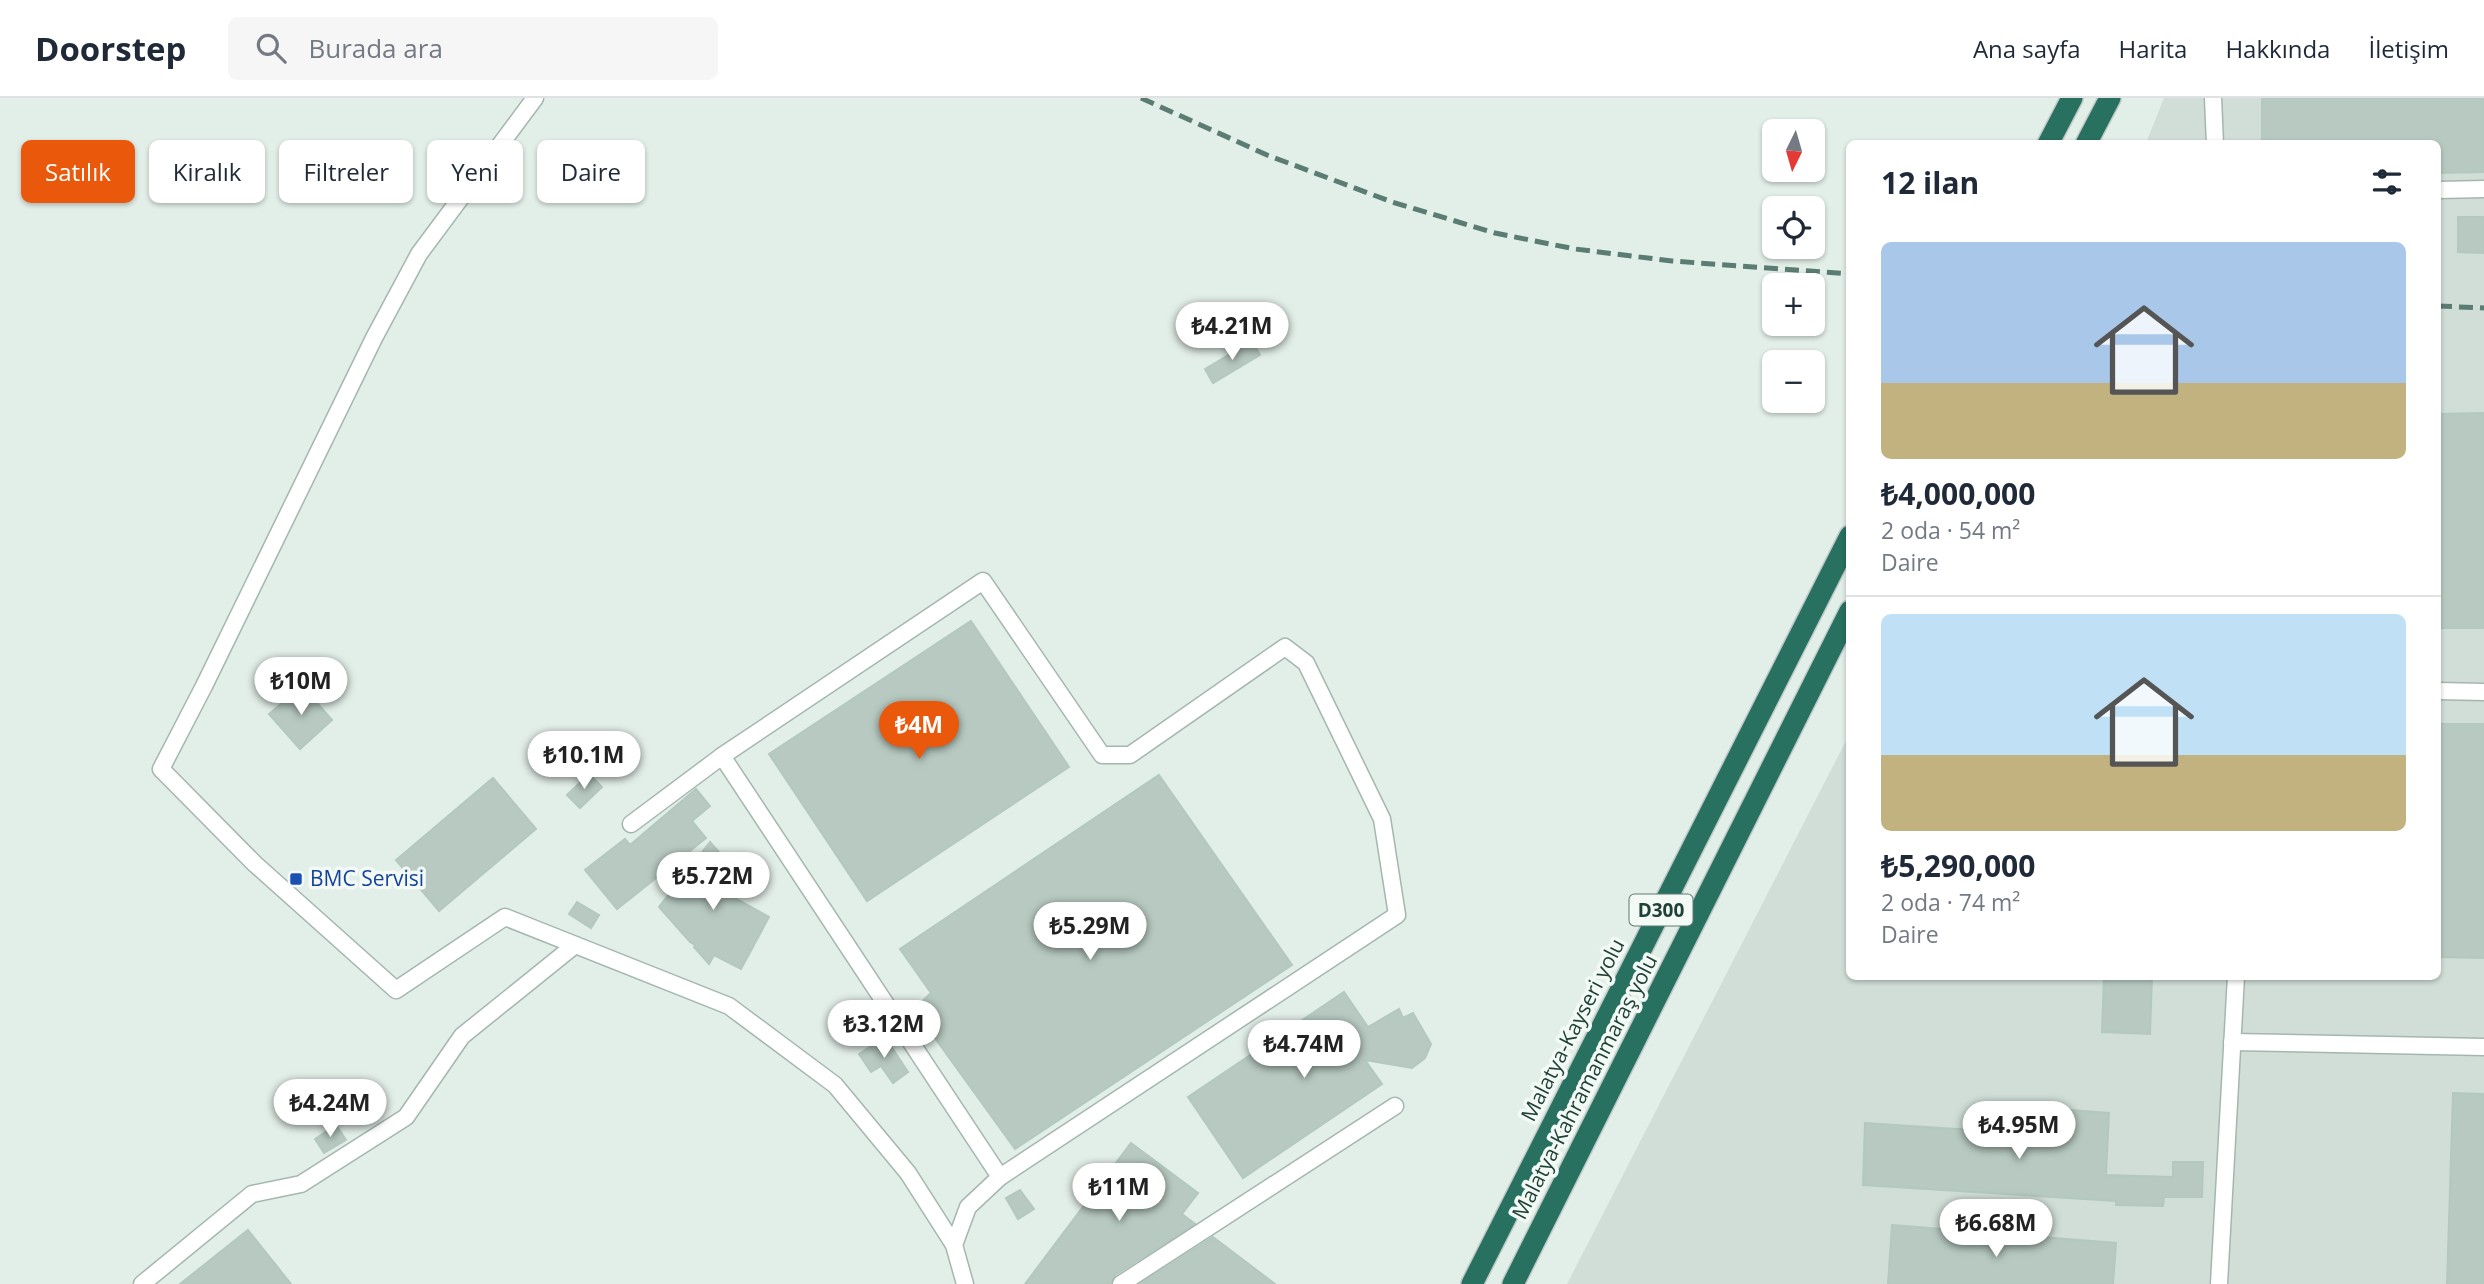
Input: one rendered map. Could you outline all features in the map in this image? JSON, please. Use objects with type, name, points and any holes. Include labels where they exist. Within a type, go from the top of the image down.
[{"type":"highway","points":[[2050,140],[2071,98]]},
{"type":"highway","points":[[2088,140],[2110,98]]},
{"type":"highway","name":"Malatya-Kayseri yolu","points":[[1472,1284],[1846,544]]},
{"type":"highway","name":"Malatya-Kahramanmaraş yolu","points":[[1513,1284],[1846,619]]},
{"type":"street","points":[[535,98],[419,254],[374,338],[161,769],[255,864],[396,990],[505,917],[729,1006],[835,1086],[908,1173],[954,1245],[965,1284]]},
{"type":"street","points":[[2213,98],[2215,140]]},
{"type":"street","points":[[2441,190],[2484,188]]},
{"type":"street","points":[[631,824],[722,756],[983,581],[1102,755],[1130,755],[1285,647],[1306,663],[1382,819],[1397,915],[1000,1177],[968,1207],[954,1245]]},
{"type":"street","points":[[2441,691],[2484,692]]},
{"type":"street","points":[[722,756],[1000,1177]]},
{"type":"street","points":[[142,1284],[252,1194],[301,1184],[406,1117],[461,1036],[575,945]]},
{"type":"street","points":[[2219,1284],[2236,980]]},
{"type":"street","points":[[2232,1042],[2484,1047]]},
{"type":"street","points":[[1121,1284],[1395,1106]]},
{"type":"shaded area","points":[[2164,98],[2484,98],[2484,1284],[1567,1284],[1846,741],[1846,980],[2441,980],[2441,140],[2147,140]]},
{"type":"building","points":[[2262,98],[2484,98],[2484,172],[2441,173],[2441,140],[2262,140]]},
{"type":"building","points":[[2458,217],[2484,217],[2484,253],[2458,252]]},
{"type":"building","points":[[1252,341],[1260,355],[1213,383],[1205,369]]},
{"type":"building","points":[[2484,413],[2484,628],[2441,628],[2441,414]]},
{"type":"building","points":[[971,621],[1069,767],[867,901],[769,754]]},
{"type":"building","points":[[302,686],[332,720],[300,749],[269,714]]},
{"type":"building","points":[[2441,724],[2484,724],[2484,958],[2441,957]]},
{"type":"building","points":[[589,774],[602,787],[580,808],[567,795]]},
{"type":"building","points":[[1159,775],[1292,965],[1015,1149],[914,1009],[931,993],[900,949]]},
{"type":"building","points":[[493,778],[536,829],[439,911],[396,860]]},
{"type":"building","points":[[696,789],[710,806],[692,821],[706,838],[617,909],[585,870],[625,839],[630,845]]},
{"type":"building","points":[[710,842],[735,870],[715,887],[769,917],[741,969],[714,955],[709,964],[659,907]]},
{"type":"building","points":[[577,902],[599,915],[591,928],[569,914]]},
{"type":"building","points":[[2104,980],[2152,980],[2150,1034],[2102,1032]]},
{"type":"building","points":[[1344,992],[1368,1027],[1399,1009],[1403,1018],[1413,1013],[1431,1044],[1425,1058],[1412,1068],[1365,1060],[1382,1084],[1243,1178],[1188,1097]]},
{"type":"building","points":[[885,1037],[908,1072],[893,1083],[881,1066],[871,1072],[859,1054]]},
{"type":"building","points":[[2453,1093],[2484,1094],[2484,1284],[2447,1284]]},
{"type":"building","points":[[2020,1106],[2109,1113],[2106,1175],[2173,1177],[2173,1162],[2203,1162],[2202,1197],[2164,1197],[2163,1206],[2116,1205],[2116,1201],[1863,1185],[1865,1123],[2019,1133]]},
{"type":"building","points":[[336,1125],[346,1140],[324,1153],[315,1139]]},
{"type":"building","points":[[1131,1143],[1198,1193],[1182,1214],[1195,1224],[1115,1275],[1111,1284],[1025,1284]]},
{"type":"building","points":[[1020,1190],[1034,1209],[1018,1219],[1006,1198]]},
{"type":"building","points":[[1892,1225],[2116,1243],[2113,1284],[1888,1284]]},
{"type":"building","points":[[248,1230],[291,1284],[180,1284]]},
{"type":"building","points":[[1213,1237],[1275,1284],[1140,1284]]},
{"type":"railway","points":[[1141,98],[1267,155],[1392,202],[1495,233],[1575,249],[1672,261],[1846,274]]},
{"type":"railway","points":[[2441,306],[2484,308]]},
{"type":"place","name":"BMC Servisi","points":[[296,879]]}]
